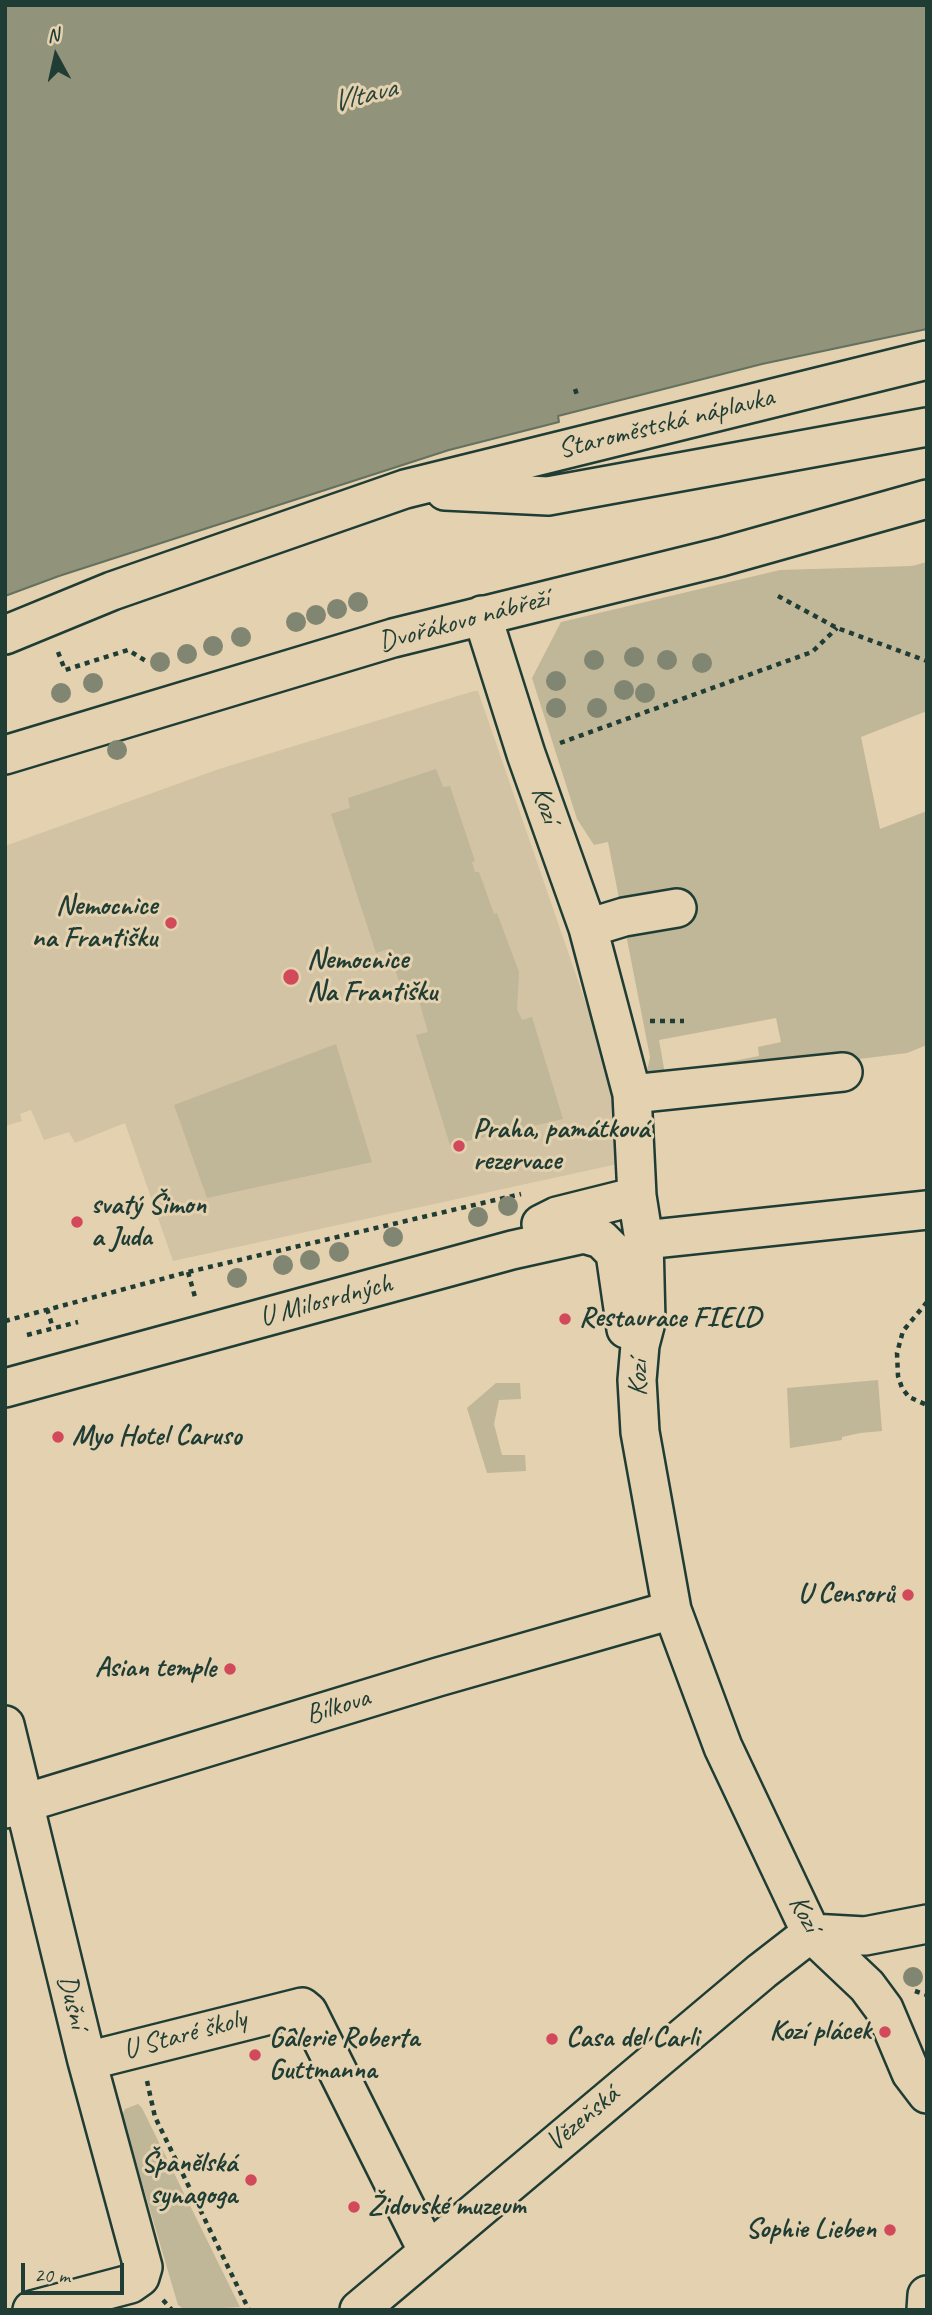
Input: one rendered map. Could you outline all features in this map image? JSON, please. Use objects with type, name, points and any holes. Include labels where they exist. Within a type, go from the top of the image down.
[{"type":"street","name":"Staroměstská náplavka","points":[[15,627],[405,489],[927,360]]},
{"type":"street","name":"Staroměstská náplavka","points":[[405,489],[548,495],[927,427]]},
{"type":"street","name":"Dvořákovo nábřeží","points":[[5,755],[285,670],[482,615],[721,557],[927,499]]},
{"type":"street","name":"Kozí","points":[[482,615],[526,754],[588,928],[632,1094],[637,1196],[644,1240],[646,1322],[636,1380],[640,1432],[672,1609],[705,1701],[811,1933],[867,1986],[884,2009],[911,2073],[927,2094]]},
{"type":"street","points":[[588,928],[624,917],[677,908]]},
{"type":"street","points":[[632,1094],[843,1072]]},
{"type":"street","name":"U Milosrdných","points":[[5,1388],[512,1250],[533,1228],[557,1216],[637,1196]]},
{"type":"street","points":[[644,1240],[927,1210]]},
{"type":"street","points":[[512,1250],[584,1234],[601,1239],[615,1253],[636,1380]]},
{"type":"street","name":"Bílkova","points":[[14,1806],[672,1609]]},
{"type":"street","name":"Dušní","points":[[5,1726],[14,1806],[88,2061],[143,2267],[140,2277],[130,2284],[32,2310]]},
{"type":"street","points":[[811,1933],[865,1936],[927,1924]]},
{"type":"street","name":"Vězeňská","points":[[359,2310],[427,2250],[811,1933]]},
{"type":"street","name":"U Staré školy","points":[[88,2061],[302,2007],[308,2012],[427,2250]]},
{"type":"street","points":[[926,2310],[927,2295]]},
{"type":"path","points":[[778,596],[837,628],[927,661]]},
{"type":"path","points":[[553,745],[812,652],[837,628]]},
{"type":"path","points":[[77,666],[128,650],[146,661]]},
{"type":"path","points":[[643,1020],[684,1021]]},
{"type":"path","points":[[5,1321],[188,1272],[533,1191]]},
{"type":"path","points":[[188,1272],[194,1297]]},
{"type":"path","points":[[927,1302],[903,1331],[897,1353],[898,1376],[902,1388],[909,1397],[927,1405]]},
{"type":"path","points":[[47,1308],[53,1328]]},
{"type":"path","points":[[27,1335],[78,1322]]},
{"type":"path","points":[[145,2074],[155,2117],[249,2310]]},
{"type":"shaded area","points":[[927,562],[927,711],[861,737],[880,829],[927,811],[927,1045],[907,1053],[644,1086],[650,1057],[608,842],[594,845],[577,819],[532,678],[561,622],[780,570],[912,566]],"holes":[[[776,1018],[781,1042],[758,1047],[759,1056],[665,1074],[659,1040]]]},
{"type":"shaded area","name":"Nemocnice Na Františku","points":[[478,691],[615,1088],[622,1163],[173,1261],[125,1123],[75,1143],[69,1132],[44,1140],[31,1110],[20,1114],[22,1121],[5,1126],[5,846],[219,769]]},
{"type":"shaded area","points":[[436,769],[443,787],[450,786],[475,861],[472,862],[475,872],[479,872],[519,972],[517,1009],[522,1020],[532,1017],[563,1119],[450,1145],[416,1035],[428,1032],[416,991],[403,995],[389,949],[376,953],[331,814],[350,808],[348,798]]},
{"type":"shaded area","points":[[336,1044],[372,1162],[207,1198],[174,1105]]},
{"type":"shaded area","points":[[878,1380],[882,1431],[790,1448],[787,1388]]},
{"type":"shaded area","points":[[496,1383],[520,1383],[521,1399],[499,1400],[494,1424],[502,1455],[525,1455],[526,1471],[487,1473],[467,1408]]},
{"type":"shaded area","points":[[138,2104],[240,2307],[185,2310],[178,2305],[122,2115],[125,2109]]},
{"type":"water","name":"Vltava","points":[[5,5],[927,5],[927,329],[762,364],[558,416],[559,422],[449,450],[59,576],[5,596]]},
{"type":"place","name":"Nemocnice na Františku","points":[[171,923]]},
{"type":"place","name":"Nemocnice Na Františku","points":[[291,977]]},
{"type":"place","name":"Praha, památková rezervace","points":[[459,1146]]},
{"type":"place","name":"svatý Šimon a Juda","points":[[77,1222]]},
{"type":"place","name":"Restaurace FIELD","points":[[565,1319]]},
{"type":"place","name":"Myo Hotel Caruso","points":[[58,1437]]},
{"type":"place","name":"U Censorů","points":[[908,1595]]},
{"type":"place","name":"Asian temple","points":[[230,1669]]},
{"type":"place","name":"Kozí plácek","points":[[885,2032]]},
{"type":"place","name":"Casa del Carli","points":[[552,2039]]},
{"type":"place","name":"Galerie Roberta Guttmanna","points":[[255,2055]]},
{"type":"place","name":"Španělská synagoga","points":[[251,2180]]},
{"type":"place","name":"Židovské muzeum","points":[[354,2207]]},
{"type":"place","name":"Sophie Lieben","points":[[890,2230]]}]
